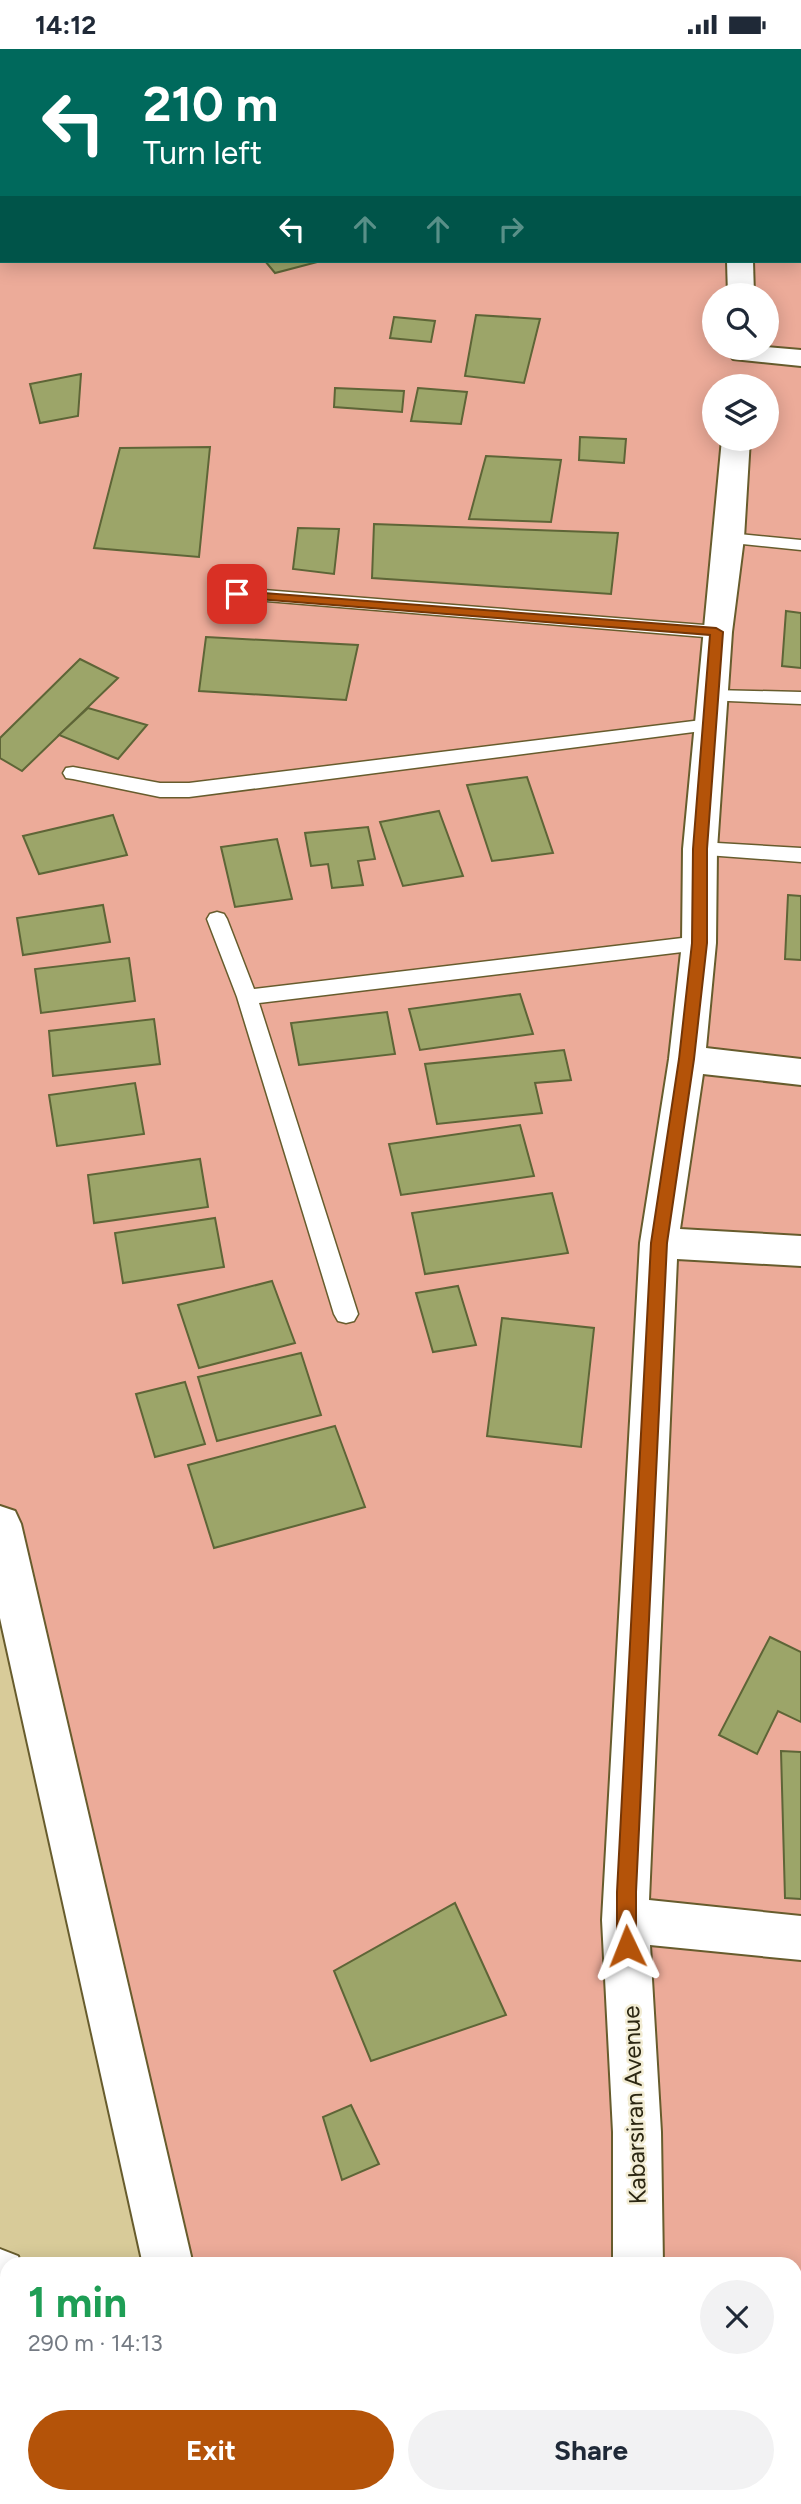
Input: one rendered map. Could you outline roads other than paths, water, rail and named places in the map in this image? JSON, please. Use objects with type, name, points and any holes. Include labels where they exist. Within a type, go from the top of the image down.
[{"type":"main road","points":[[740,263],[741,283]]},
{"type":"main road","points":[[779,358],[801,358]]},
{"type":"main road","name":"Kabarsiran Avenue","points":[[638,2257],[637,2132],[625,1920],[659,1243],[687,1059],[699,943],[700,849],[716,632],[729,538],[736,451]]},
{"type":"main road","points":[[687,1059],[801,1072]]},
{"type":"main road","points":[[659,1243],[801,1251]]},
{"type":"main road","points":[[0,1524],[166,2257]]},
{"type":"main road","points":[[625,1920],[801,1938]]},
{"type":"lane","points":[[729,538],[801,545]]},
{"type":"lane","points":[[237,594],[716,632]]},
{"type":"lane","points":[[73,773],[160,790],[188,790],[801,698]]},
{"type":"lane","points":[[700,849],[801,855]]},
{"type":"lane","points":[[217,919],[247,997],[346,1314]]},
{"type":"lane","points":[[247,997],[699,943]]}]
